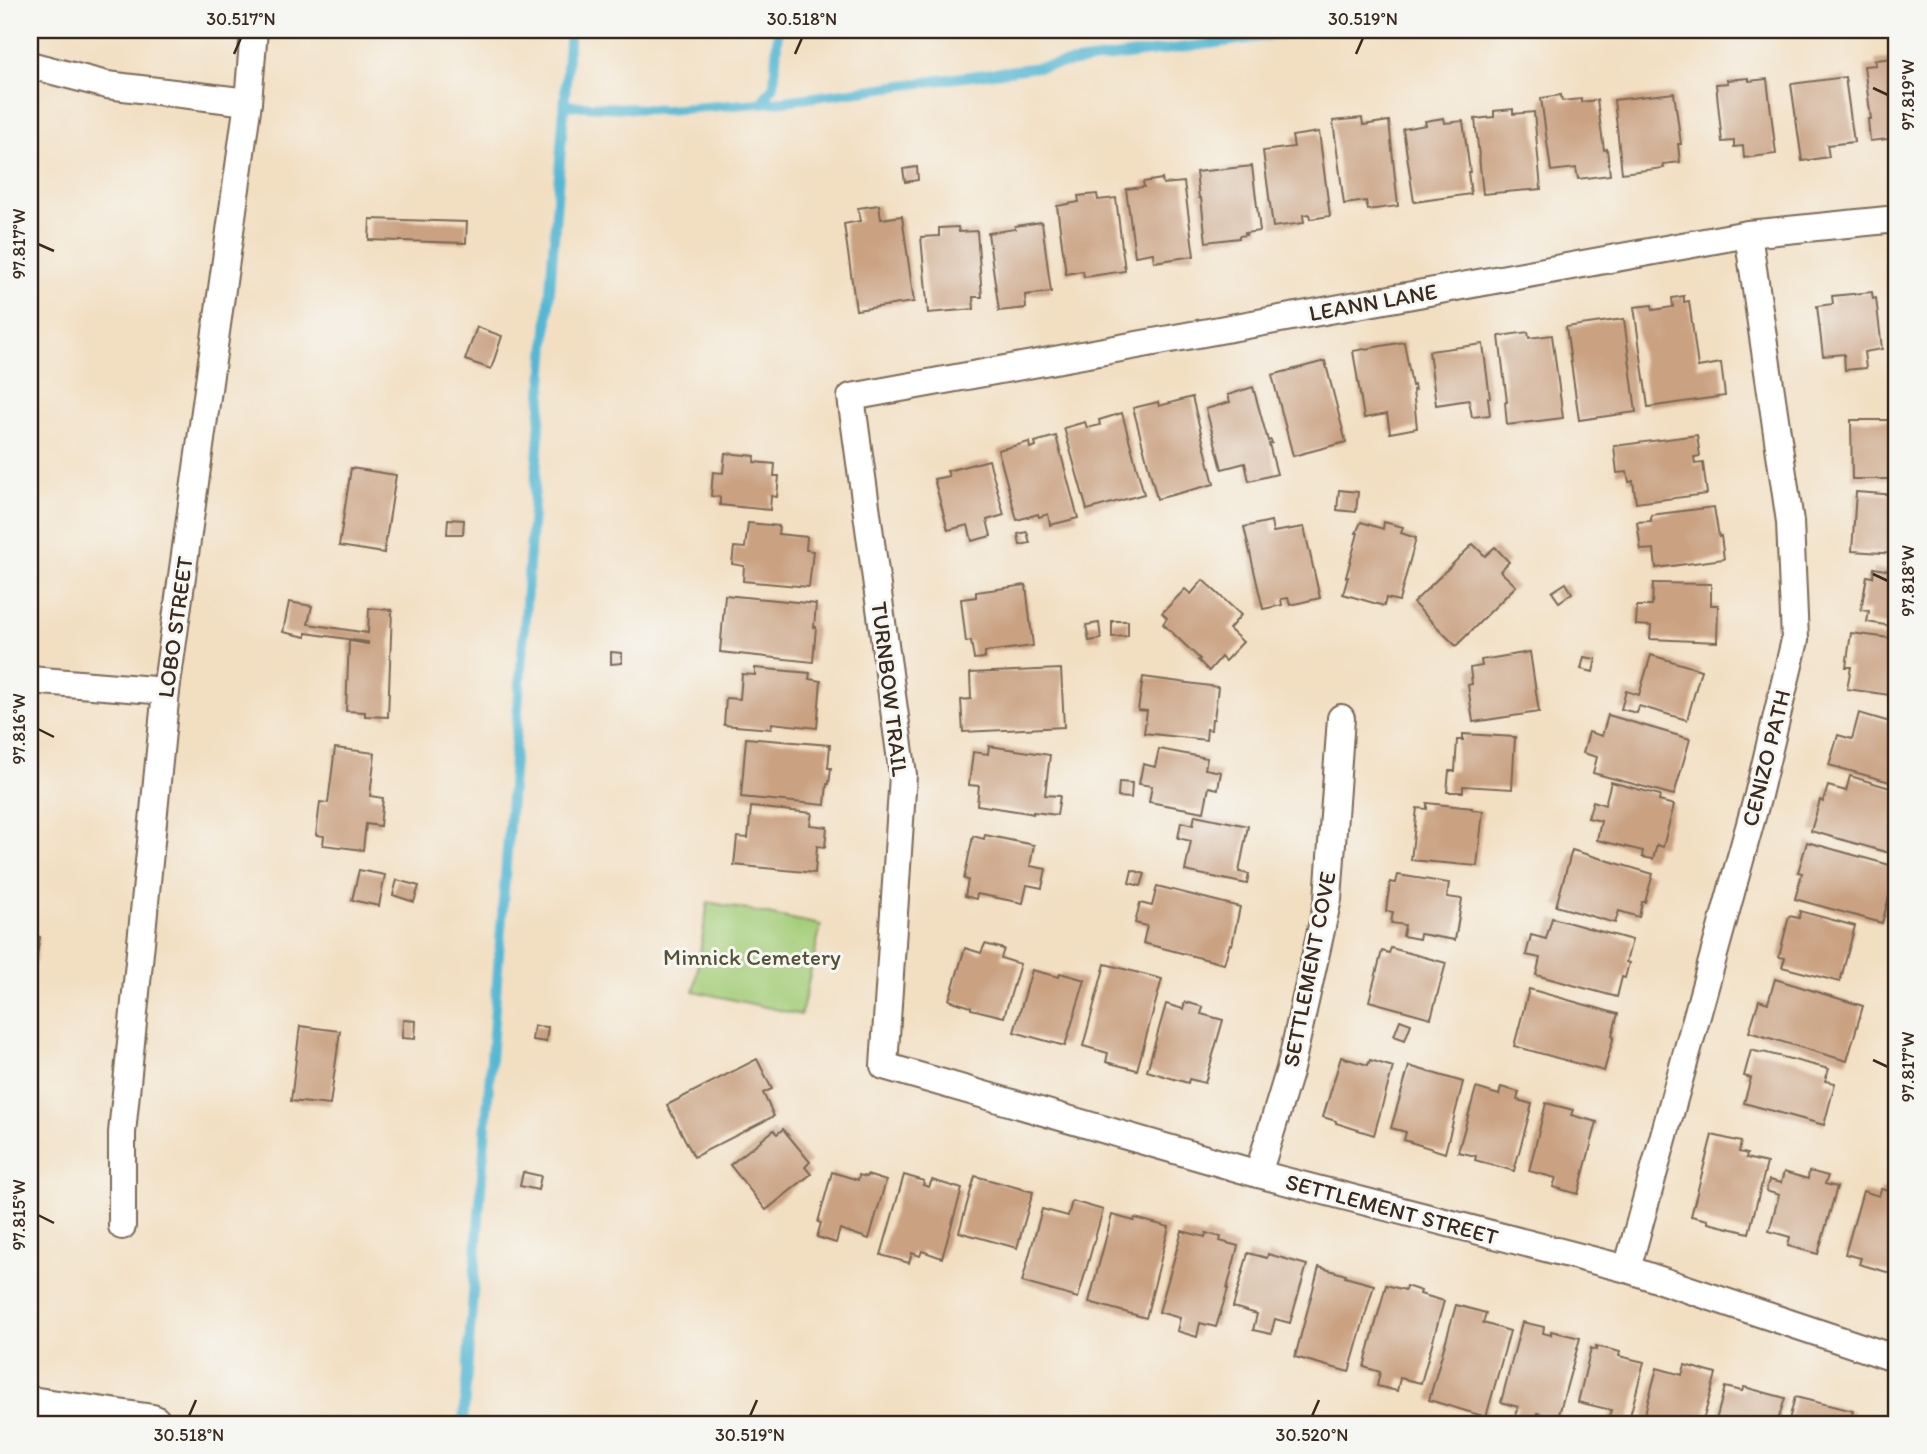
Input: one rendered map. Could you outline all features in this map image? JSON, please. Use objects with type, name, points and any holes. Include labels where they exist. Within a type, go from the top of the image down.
[{"type":"highway","points":[[30,1406],[152,1424]]},
{"type":"street","name":"LOBO STREET","points":[[122,1226],[122,1133],[166,691],[248,102],[254,30]]},
{"type":"street","points":[[30,65],[107,85],[248,102]]},
{"type":"street","name":"LEANN LANE","points":[[851,397],[1748,234],[1897,219]]},
{"type":"street","name":"CENIZO PATH","points":[[1627,1269],[1758,795],[1796,640],[1790,522],[1748,234]]},
{"type":"street","name":"TURNBOW TRAIL","points":[[851,397],[903,775],[884,1066]]},
{"type":"street","points":[[30,680],[166,691]]},
{"type":"street","name":"SETTLEMENT COVE","points":[[1258,1174],[1290,1069],[1328,899],[1341,718]]},
{"type":"street","name":"SETTLEMENT STREET","points":[[884,1066],[1258,1174],[1627,1269],[1897,1359]]},
{"type":"green space","name":"Minnick Cemetery","points":[[708,902],[821,925],[801,1015],[694,991]]},
{"type":"building","points":[[1895,58],[1897,138],[1870,141],[1868,119],[1871,119],[1864,66],[1876,65],[1875,60]]},
{"type":"building","points":[[1845,77],[1854,142],[1827,145],[1829,157],[1802,161],[1791,84]]},
{"type":"building","points":[[1749,78],[1749,81],[1767,79],[1776,154],[1744,158],[1743,146],[1734,147],[1734,141],[1722,142],[1716,84]]},
{"type":"building","points":[[1674,93],[1681,144],[1678,144],[1680,162],[1663,164],[1664,168],[1622,173],[1614,100]]},
{"type":"building","points":[[1561,95],[1562,101],[1597,100],[1610,175],[1578,179],[1576,168],[1551,171],[1541,98]]},
{"type":"building","points":[[1513,109],[1513,114],[1534,112],[1541,189],[1483,194],[1475,119],[1494,117],[1494,111]]},
{"type":"building","points":[[1362,118],[1363,125],[1389,121],[1398,206],[1368,210],[1366,201],[1344,204],[1333,121]]},
{"type":"building","points":[[1444,118],[1445,123],[1463,121],[1471,194],[1414,202],[1403,129]]},
{"type":"building","points":[[1319,132],[1330,216],[1310,219],[1309,214],[1303,215],[1304,223],[1273,227],[1263,151],[1294,147],[1292,136]]},
{"type":"building","points":[[1252,166],[1260,231],[1245,233],[1246,235],[1239,238],[1206,242],[1196,172]]},
{"type":"building","points":[[917,167],[918,180],[905,182],[903,169]]},
{"type":"building","points":[[1162,179],[1163,184],[1184,182],[1194,256],[1154,262],[1153,253],[1135,256],[1126,189],[1144,187],[1143,182]]},
{"type":"building","points":[[1097,194],[1098,200],[1116,198],[1125,271],[1084,277],[1083,271],[1066,274],[1057,206],[1079,202],[1078,196]]},
{"type":"building","points":[[879,205],[881,219],[902,216],[914,302],[856,310],[844,224],[860,221],[858,208]]},
{"type":"building","points":[[370,219],[467,222],[466,243],[369,240]]},
{"type":"building","points":[[1042,222],[1051,292],[1025,295],[1026,308],[999,311],[988,233]]},
{"type":"building","points":[[958,227],[959,232],[977,231],[982,297],[973,297],[974,309],[928,313],[921,237],[939,236],[939,228]]},
{"type":"building","points":[[1872,292],[1873,299],[1876,298],[1882,349],[1864,352],[1866,368],[1845,370],[1844,354],[1823,356],[1817,306],[1833,304],[1832,296]]},
{"type":"building","points":[[1684,296],[1684,302],[1689,301],[1698,367],[1721,363],[1725,396],[1648,407],[1634,307],[1652,305],[1653,310],[1673,307],[1672,298]]},
{"type":"building","points":[[1624,319],[1636,412],[1579,420],[1566,327]]},
{"type":"building","points":[[477,327],[502,336],[491,369],[465,360]]},
{"type":"building","points":[[1528,332],[1529,338],[1552,335],[1563,418],[1507,425],[1499,336]]},
{"type":"building","points":[[1404,342],[1415,390],[1417,428],[1390,433],[1387,414],[1364,418],[1353,351]]},
{"type":"building","points":[[1483,344],[1490,415],[1472,417],[1469,400],[1436,405],[1429,351]]},
{"type":"building","points":[[1325,361],[1346,442],[1293,456],[1272,375]]},
{"type":"building","points":[[1253,387],[1268,441],[1271,440],[1272,443],[1269,444],[1277,474],[1249,481],[1245,463],[1222,469],[1206,409],[1230,402],[1228,395]]},
{"type":"building","points":[[1192,397],[1214,484],[1157,499],[1133,408],[1158,402],[1159,406]]},
{"type":"building","points":[[1122,413],[1144,494],[1087,510],[1064,428],[1085,422],[1087,428],[1100,425],[1099,420]]},
{"type":"building","points":[[1851,420],[1897,420],[1897,479],[1852,479]]},
{"type":"building","points":[[1697,435],[1700,456],[1694,457],[1695,464],[1703,463],[1707,494],[1636,503],[1633,481],[1629,482],[1627,472],[1617,473],[1614,446]]},
{"type":"building","points":[[1056,436],[1078,518],[1050,525],[1048,514],[1017,520],[998,450],[1029,442],[1030,448],[1036,446],[1035,442]]},
{"type":"building","points":[[725,453],[755,456],[754,462],[775,464],[774,476],[779,476],[777,497],[771,496],[770,510],[720,505],[720,497],[711,496],[713,472],[723,473]]},
{"type":"building","points":[[989,460],[1004,515],[987,520],[991,536],[972,541],[968,525],[948,530],[934,479],[949,476],[947,471]]},
{"type":"building","points":[[351,468],[396,475],[384,553],[339,546]]},
{"type":"building","points":[[1339,490],[1358,492],[1356,512],[1337,510]]},
{"type":"building","points":[[1856,492],[1897,495],[1897,554],[1852,551]]},
{"type":"building","points":[[1714,507],[1724,559],[1656,568],[1654,549],[1641,550],[1637,522],[1651,521],[1651,515]]},
{"type":"building","points":[[448,519],[464,520],[463,534],[447,534]]},
{"type":"building","points":[[1271,521],[1273,532],[1304,527],[1320,598],[1290,605],[1288,598],[1281,599],[1282,605],[1263,609],[1244,527]]},
{"type":"building","points":[[1361,522],[1383,529],[1384,522],[1403,527],[1401,533],[1416,538],[1399,601],[1386,598],[1384,606],[1343,594],[1356,533]]},
{"type":"building","points":[[748,523],[779,526],[778,534],[807,537],[806,550],[813,551],[809,587],[743,581],[744,566],[732,564],[734,547],[745,548]]},
{"type":"building","points":[[1027,532],[1030,543],[1020,545],[1018,534]]},
{"type":"building","points":[[1473,544],[1485,556],[1495,547],[1509,562],[1500,571],[1516,586],[1456,646],[1413,603]]},
{"type":"building","points":[[1874,568],[1897,572],[1897,627],[1867,622],[1869,611],[1861,610],[1867,576],[1873,577]]},
{"type":"building","points":[[1203,580],[1241,615],[1229,629],[1243,642],[1225,661],[1221,657],[1209,671],[1163,624],[1167,618],[1162,613],[1185,589],[1191,594]]},
{"type":"building","points":[[1566,583],[1572,593],[1559,602],[1552,592]]},
{"type":"building","points":[[1653,583],[1711,584],[1711,605],[1718,605],[1717,642],[1650,639],[1651,626],[1636,625],[1637,606],[1652,606]]},
{"type":"building","points":[[1026,585],[1033,646],[985,652],[985,658],[974,659],[971,641],[966,642],[961,599],[976,597],[976,592]]},
{"type":"building","points":[[725,595],[816,604],[813,662],[720,652]]},
{"type":"building","points":[[289,602],[312,606],[308,624],[368,633],[369,608],[392,610],[388,717],[365,716],[365,712],[346,711],[349,641],[368,642],[306,633],[306,637],[283,632]]},
{"type":"building","points":[[1112,621],[1128,621],[1128,636],[1112,637]]},
{"type":"building","points":[[1099,623],[1101,639],[1089,641],[1086,625]]},
{"type":"building","points":[[1851,633],[1897,639],[1897,696],[1847,689],[1851,667],[1846,667]]},
{"type":"building","points":[[611,652],[622,653],[622,663],[611,664]]},
{"type":"building","points":[[1530,652],[1539,712],[1473,722],[1468,685],[1472,684],[1470,668],[1482,666],[1481,660]]},
{"type":"building","points":[[1651,655],[1701,670],[1687,720],[1639,706],[1637,713],[1621,709],[1626,691],[1639,695]]},
{"type":"building","points":[[1584,657],[1596,659],[1593,672],[1581,669]]},
{"type":"building","points":[[755,668],[810,673],[809,679],[821,681],[817,728],[772,723],[771,729],[724,725],[726,698],[740,699],[742,674],[755,675]]},
{"type":"building","points":[[1061,669],[1064,727],[963,732],[961,700],[971,699],[970,673]]},
{"type":"building","points":[[1143,677],[1218,687],[1214,719],[1211,730],[1207,729],[1206,740],[1144,733],[1147,711],[1138,710]]},
{"type":"building","points":[[1859,713],[1897,724],[1897,784],[1829,765],[1838,735],[1852,739]]},
{"type":"building","points":[[1608,715],[1690,739],[1674,795],[1593,773],[1597,757],[1583,753],[1589,732],[1602,736]]},
{"type":"building","points":[[1463,734],[1515,737],[1512,789],[1463,786],[1463,792],[1447,792],[1449,771],[1455,771],[1457,740],[1463,740]]},
{"type":"building","points":[[746,738],[830,745],[828,768],[831,768],[825,805],[741,797]]},
{"type":"building","points":[[989,746],[1050,755],[1045,795],[1060,796],[1057,815],[977,805],[979,786],[969,785],[973,752],[988,754]]},
{"type":"building","points":[[335,748],[375,753],[370,796],[383,798],[380,826],[366,824],[363,850],[323,845],[324,836],[316,835],[320,802],[328,803]]},
{"type":"building","points":[[1159,749],[1207,758],[1205,769],[1221,772],[1218,789],[1209,787],[1204,812],[1149,802],[1152,786],[1139,784],[1143,764],[1155,767]]},
{"type":"building","points":[[1850,776],[1897,790],[1897,838],[1893,854],[1811,831],[1820,800],[1823,802],[1828,786],[1846,791]]},
{"type":"building","points":[[1119,782],[1132,783],[1131,798],[1118,797]]},
{"type":"building","points":[[1611,782],[1660,795],[1659,801],[1674,805],[1663,847],[1657,845],[1653,859],[1642,857],[1643,851],[1597,840],[1601,821],[1588,818],[1593,801],[1605,805]]},
{"type":"building","points":[[1427,803],[1483,811],[1477,866],[1411,860],[1417,808],[1427,809]]},
{"type":"building","points":[[751,807],[812,813],[810,825],[827,827],[825,847],[817,846],[815,873],[734,865],[737,837],[748,838]]},
{"type":"building","points":[[1195,815],[1248,826],[1239,872],[1249,874],[1247,884],[1185,871],[1191,841],[1178,838],[1181,822],[1193,825]]},
{"type":"building","points":[[985,835],[1034,845],[1030,866],[1046,869],[1042,888],[1027,885],[1023,903],[977,894],[976,899],[965,896],[968,880],[964,879],[973,836],[984,839]]},
{"type":"building","points":[[1807,842],[1897,867],[1882,923],[1795,899],[1802,873],[1798,872]]},
{"type":"building","points":[[1572,850],[1653,874],[1639,917],[1619,911],[1615,923],[1556,906]]},
{"type":"building","points":[[359,870],[385,875],[379,906],[352,900]]},
{"type":"building","points":[[1132,870],[1145,874],[1141,886],[1129,883]]},
{"type":"building","points":[[1398,875],[1449,883],[1447,897],[1462,899],[1455,940],[1420,934],[1419,939],[1403,936],[1405,925],[1391,923],[1393,912],[1386,911],[1390,882],[1396,883]]},
{"type":"building","points":[[397,880],[419,886],[414,902],[393,895]]},
{"type":"building","points":[[1157,886],[1240,907],[1232,945],[1230,944],[1224,964],[1143,943],[1147,926],[1135,923],[1140,903],[1152,906]]},
{"type":"building","points":[[1800,911],[1855,926],[1840,982],[1782,967],[1785,958],[1779,957],[1789,916],[1799,918]]},
{"type":"building","points":[[1552,918],[1632,940],[1626,962],[1629,963],[1617,997],[1536,975],[1540,958],[1526,955],[1531,935],[1546,939]]},
{"type":"building","points":[[30,935],[40,937],[34,970],[30,970]]},
{"type":"building","points":[[985,944],[1004,949],[1001,958],[1020,964],[1004,1017],[971,1009],[949,1000],[965,948],[981,953]]},
{"type":"building","points":[[1391,948],[1446,963],[1431,1018],[1369,1001],[1382,951],[1389,953]]},
{"type":"building","points":[[1105,964],[1162,979],[1137,1070],[1106,1062],[1108,1053],[1083,1046]]},
{"type":"building","points":[[1032,970],[1059,977],[1060,973],[1085,980],[1065,1046],[1014,1032]]},
{"type":"building","points":[[1775,979],[1863,1006],[1847,1061],[1749,1032],[1759,1000],[1768,1003]]},
{"type":"building","points":[[1529,989],[1618,1014],[1604,1071],[1514,1046]]},
{"type":"building","points":[[1185,1002],[1203,1007],[1201,1014],[1223,1020],[1205,1083],[1189,1079],[1188,1083],[1147,1071],[1166,1004],[1183,1009]]},
{"type":"building","points":[[403,1020],[416,1021],[415,1039],[402,1038]]},
{"type":"building","points":[[1400,1020],[1411,1024],[1405,1040],[1394,1036]]},
{"type":"building","points":[[300,1026],[340,1031],[330,1105],[291,1101]]},
{"type":"building","points":[[534,1026],[548,1027],[546,1042],[532,1040]]},
{"type":"building","points":[[1751,1050],[1829,1069],[1825,1081],[1835,1083],[1824,1125],[1744,1103],[1751,1078],[1744,1076]]},
{"type":"building","points":[[1341,1057],[1368,1065],[1370,1060],[1393,1067],[1374,1135],[1323,1117]]},
{"type":"building","points":[[757,1059],[772,1089],[763,1093],[774,1116],[694,1157],[667,1105]]},
{"type":"building","points":[[1409,1066],[1463,1082],[1445,1153],[1404,1140],[1406,1132],[1391,1128]]},
{"type":"building","points":[[1501,1087],[1519,1092],[1517,1100],[1532,1104],[1514,1171],[1475,1160],[1476,1156],[1458,1152],[1476,1088],[1499,1095]]},
{"type":"building","points":[[1546,1103],[1573,1110],[1571,1115],[1597,1122],[1578,1194],[1553,1187],[1556,1178],[1529,1171]]},
{"type":"building","points":[[783,1129],[810,1162],[805,1167],[811,1174],[766,1210],[730,1165],[774,1130],[777,1134]]},
{"type":"building","points":[[1712,1135],[1741,1142],[1739,1152],[1747,1154],[1746,1158],[1767,1163],[1749,1233],[1691,1216]]},
{"type":"building","points":[[1809,1171],[1828,1176],[1825,1184],[1837,1187],[1818,1254],[1788,1246],[1790,1237],[1769,1231],[1779,1195],[1766,1191],[1769,1180],[1781,1183],[1784,1172],[1808,1179]]},
{"type":"building","points":[[523,1172],[541,1176],[538,1190],[520,1186]]},
{"type":"building","points":[[832,1172],[858,1180],[859,1175],[867,1175],[886,1181],[869,1239],[840,1229],[836,1243],[817,1237],[821,1223],[818,1222]]},
{"type":"building","points":[[904,1175],[924,1181],[923,1185],[929,1187],[932,1180],[962,1189],[942,1258],[922,1251],[920,1256],[912,1253],[909,1263],[881,1255]]},
{"type":"building","points":[[975,1176],[1033,1192],[1017,1248],[959,1232]]},
{"type":"building","points":[[1881,1189],[1897,1193],[1897,1275],[1859,1264],[1861,1258],[1845,1254],[1863,1191],[1879,1196]]},
{"type":"building","points":[[1072,1201],[1103,1210],[1078,1298],[1022,1282],[1042,1209],[1068,1216]]},
{"type":"building","points":[[1112,1215],[1169,1227],[1146,1318],[1089,1302]]},
{"type":"building","points":[[1182,1231],[1205,1237],[1206,1233],[1221,1237],[1220,1241],[1238,1246],[1216,1327],[1200,1323],[1197,1337],[1177,1331],[1180,1318],[1159,1312]]},
{"type":"building","points":[[1248,1253],[1267,1258],[1268,1254],[1307,1265],[1290,1323],[1275,1319],[1271,1334],[1253,1330],[1257,1314],[1233,1307]]},
{"type":"building","points":[[1319,1267],[1374,1285],[1349,1372],[1295,1357]]},
{"type":"building","points":[[1386,1285],[1405,1290],[1406,1286],[1421,1291],[1420,1294],[1444,1301],[1421,1383],[1400,1378],[1397,1391],[1377,1386],[1380,1372],[1364,1367]]},
{"type":"building","points":[[1456,1305],[1486,1313],[1483,1323],[1510,1331],[1486,1417],[1429,1400]]},
{"type":"building","points":[[1522,1322],[1544,1327],[1543,1333],[1551,1335],[1551,1331],[1580,1338],[1558,1418],[1537,1413],[1534,1424],[1514,1421],[1518,1407],[1501,1402]]},
{"type":"building","points":[[1596,1346],[1620,1352],[1619,1356],[1644,1362],[1628,1424],[1607,1424],[1611,1410],[1578,1402],[1591,1348],[1596,1350]]},
{"type":"building","points":[[1685,1365],[1716,1374],[1702,1424],[1642,1424],[1657,1368],[1682,1375]]},
{"type":"building","points":[[1725,1387],[1742,1391],[1744,1387],[1785,1398],[1777,1424],[1715,1424]]},
{"type":"building","points":[[1795,1397],[1853,1411],[1849,1424],[1788,1424]]},
{"type":"waterway","points":[[463,1424],[570,30]]},
{"type":"waterway","points":[[761,103],[774,85],[778,30]]},
{"type":"waterway","points":[[564,105],[665,110],[785,101],[1313,30]]}]
